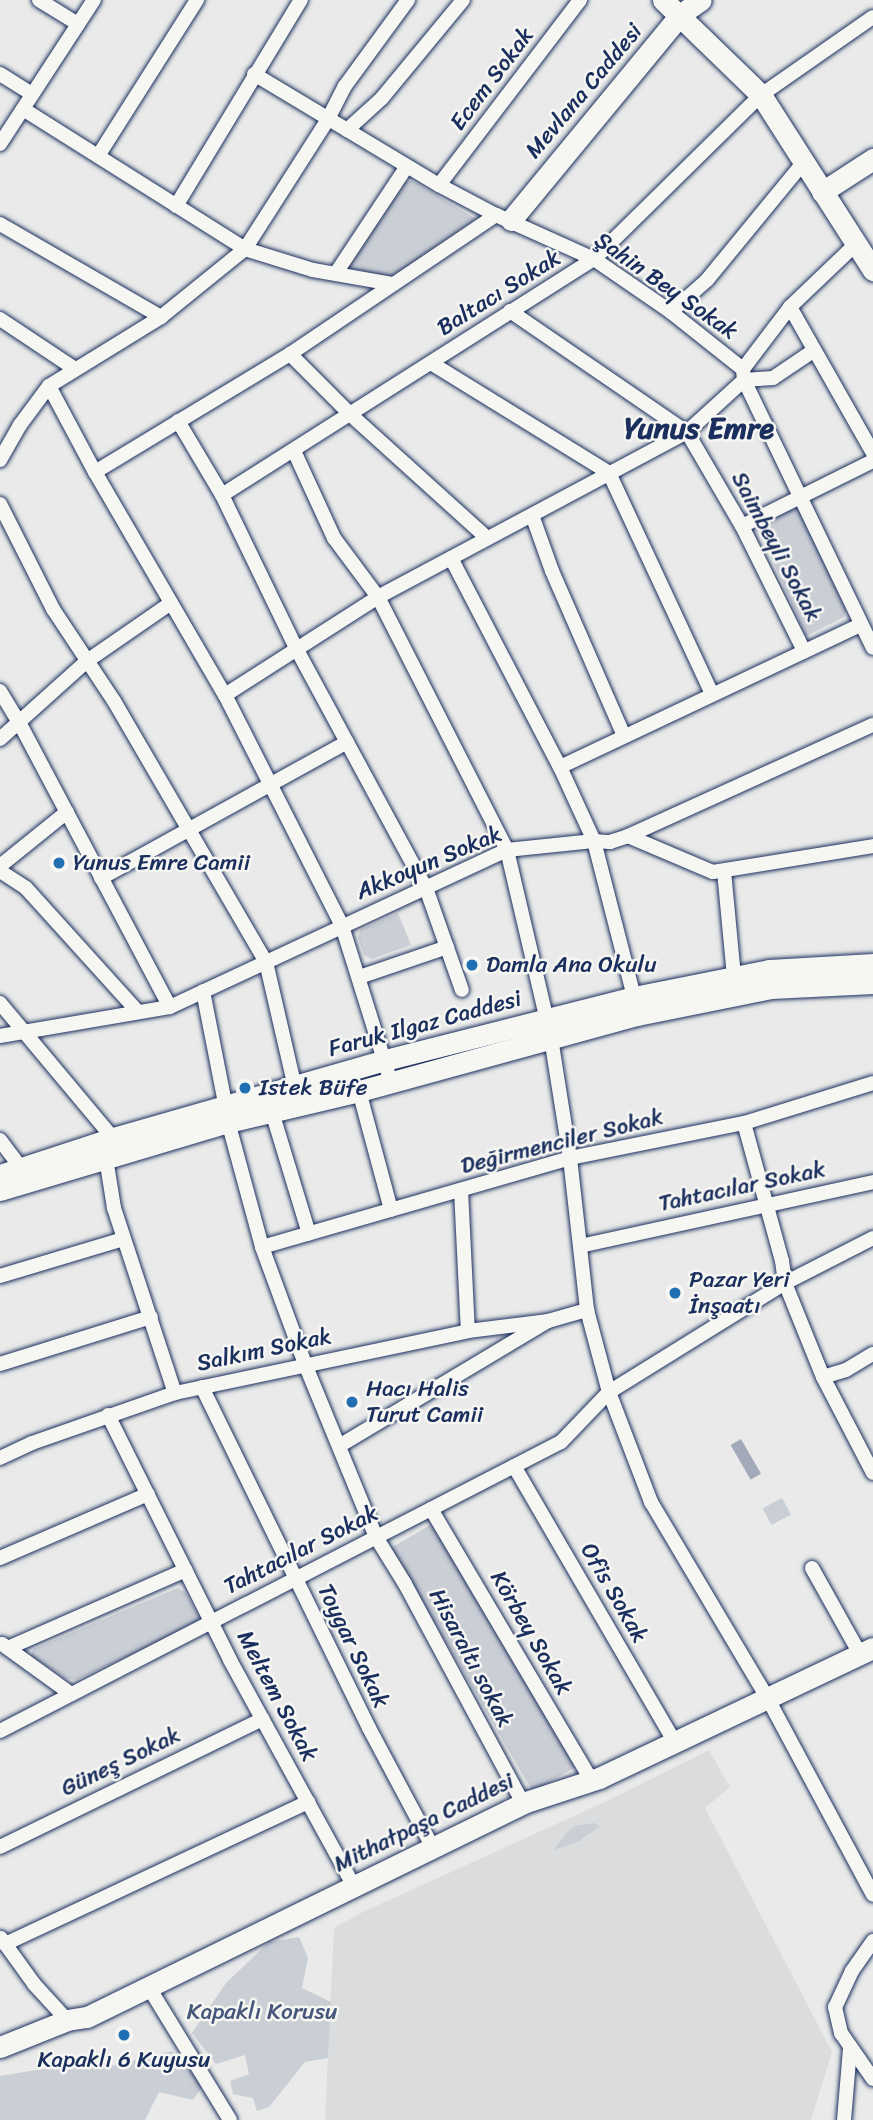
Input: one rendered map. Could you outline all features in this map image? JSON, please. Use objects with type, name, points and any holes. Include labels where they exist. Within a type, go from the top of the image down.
[{"type":"street","points":[[39,0],[78,24]]},
{"type":"street","points":[[0,144],[94,0]]},
{"type":"street","points":[[97,156],[197,0]]},
{"type":"street","points":[[176,206],[301,0]]},
{"type":"street","points":[[0,460],[20,425],[49,386],[161,317],[245,249],[327,121],[345,86],[408,0]]},
{"type":"street","points":[[347,130],[382,98],[463,0]]},
{"type":"street","name":"Ecem Sokak","points":[[439,184],[580,0]]},
{"type":"street","points":[[663,0],[681,14],[761,95],[873,270]]},
{"type":"street","name":"Mevlana Caddesi","points":[[504,217],[681,14],[701,0]]},
{"type":"street","name":"Baltacı Sokak","points":[[222,495],[594,259],[761,95],[873,17]]},
{"type":"street","points":[[0,74],[32,94]]},
{"type":"street","name":"Şahin Bey Sokak","points":[[254,74],[327,121],[439,184],[594,259],[671,312],[744,375],[873,648]]},
{"type":"street","points":[[23,109],[245,249],[313,270],[392,284]]},
{"type":"street","points":[[822,192],[873,159]]},
{"type":"street","points":[[671,312],[707,280],[803,163]]},
{"type":"street","points":[[336,273],[407,166]]},
{"type":"street","points":[[95,472],[290,354],[392,284],[504,217]]},
{"type":"street","points":[[0,224],[161,317]]},
{"type":"street","points":[[225,695],[378,597],[687,432],[744,375],[790,307],[856,244]]},
{"type":"street","points":[[790,307],[873,453]]},
{"type":"street","name":"Saimbeyli Sokak","points":[[510,311],[687,432],[742,526],[804,651]]},
{"type":"street","points":[[0,319],[75,369]]},
{"type":"street","points":[[744,375],[774,378],[813,351]]},
{"type":"street","points":[[290,354],[351,415],[487,538]]},
{"type":"street","points":[[430,363],[609,473],[712,694]]},
{"type":"street","points":[[49,386],[95,472],[225,695],[342,926],[391,1082]]},
{"type":"street","points":[[178,421],[222,495],[296,648],[426,888],[462,990]]},
{"type":"street","points":[[294,451],[334,538],[378,597],[508,850],[549,1028],[570,1158],[587,1310],[609,1392],[651,1502],[768,1699],[873,1895]]},
{"type":"street","points":[[742,526],[873,461]]},
{"type":"street","points":[[0,504],[53,609],[114,701],[266,962],[295,1088]]},
{"type":"street","points":[[532,515],[552,571],[624,736]]},
{"type":"street","points":[[451,558],[560,767],[594,841],[634,997]]},
{"type":"street","points":[[0,739],[86,661],[171,603]]},
{"type":"street","points":[[560,767],[861,625]]},
{"type":"street","points":[[0,691],[20,723],[170,1007]]},
{"type":"street","name":"Akkoyun Sokak","points":[[0,1036],[25,1029],[170,1007],[508,850],[594,841],[610,842],[628,836],[873,725]]},
{"type":"street","points":[[101,877],[347,742]]},
{"type":"street","points":[[67,812],[0,869],[26,888],[138,1012]]},
{"type":"street","points":[[628,836],[713,872],[873,846]]},
{"type":"street","points":[[724,871],[734,977]]},
{"type":"street","points":[[359,977],[447,947]]},
{"type":"street","name":"Faruk Ilgaz Caddesi","points":[[226,1115],[272,1112],[391,1082],[634,997],[769,970],[873,964]]},
{"type":"street","name":"Faruk Ilgaz Caddesi","points":[[0,1175],[110,1148],[226,1115],[295,1088],[385,1060],[771,988],[873,983]]},
{"type":"street","name":"Hisaraltı sokak","points":[[203,991],[226,1115],[262,1247],[305,1364],[376,1537],[405,1584],[523,1803]]},
{"type":"street","points":[[0,1003],[25,1029],[110,1148],[122,1239],[175,1393]]},
{"type":"street","name":"Değirmenciler Sokak","points":[[262,1247],[570,1158],[744,1123],[873,1083]]},
{"type":"street","points":[[359,1091],[391,1210]]},
{"type":"street","points":[[272,1112],[309,1234]]},
{"type":"street","points":[[744,1123],[767,1204],[785,1283],[823,1377],[873,1474]]},
{"type":"street","points":[[0,1140],[21,1168]]},
{"type":"street","name":"Faruk Ilgaz Caddesi","points":[[0,1191],[110,1148]]},
{"type":"street","name":"Tahtacılar Sokak","points":[[580,1246],[873,1182]]},
{"type":"street","points":[[461,1190],[468,1331]]},
{"type":"street","name":"Tahtacılar Sokak","points":[[0,1731],[561,1441],[609,1392],[785,1283],[873,1238]]},
{"type":"street","points":[[0,1276],[122,1239]]},
{"type":"street","points":[[339,1446],[548,1321],[587,1310]]},
{"type":"street","points":[[0,1364],[151,1317]]},
{"type":"street","name":"Salkım Sokak","points":[[0,1458],[108,1415],[175,1393],[468,1331],[548,1321]]},
{"type":"street","points":[[823,1377],[846,1370],[873,1354]]},
{"type":"street","name":"Toygar Sokak","points":[[202,1387],[369,1728],[432,1846]]},
{"type":"street","name":"Meltem Sokak","points":[[108,1415],[212,1622],[353,1885]]},
{"type":"street","name":"Ofis Sokak","points":[[514,1466],[675,1743]]},
{"type":"street","points":[[0,1558],[148,1494]]},
{"type":"street","name":"Körbey Sokak","points":[[431,1509],[591,1780]]},
{"type":"street","points":[[813,1568],[867,1651]]},
{"type":"street","points":[[4,1645],[186,1570]]},
{"type":"street","points":[[4,1645],[71,1695]]},
{"type":"street","name":"Mithatpaşa Caddesi","points":[[0,2047],[67,2020],[87,2017],[523,1803],[591,1780],[675,1743],[867,1651]]},
{"type":"street","name":"Güneş Sokak","points":[[0,1847],[263,1719]]},
{"type":"street","points":[[67,2020],[2,1941],[308,1802]]},
{"type":"street","points":[[873,1941],[852,1970],[835,2007],[836,2020],[850,2048],[873,2079]]},
{"type":"street","points":[[148,1986],[229,2120]]},
{"type":"street","points":[[844,2120],[850,2048]]},
{"type":"shaded area","points":[[709,1750],[730,1787],[705,1808],[832,2052],[811,2120],[325,2120],[334,1928],[363,1912],[605,1802]]},
{"type":"green space","points":[[413,181],[476,219],[392,279],[349,272],[346,264],[404,182]]},
{"type":"green space","points":[[792,506],[799,509],[847,609],[844,617],[806,636],[756,523]]},
{"type":"green space","points":[[398,913],[411,945],[371,959],[364,955],[358,938],[360,930]]},
{"type":"green space","points":[[782,1498],[791,1515],[771,1525],[763,1508]]},
{"type":"green space","points":[[434,1523],[575,1767],[533,1792],[392,1548]]},
{"type":"green space","points":[[178,1588],[185,1592],[199,1617],[196,1625],[76,1680],[66,1679],[31,1656],[33,1649]]},
{"type":"green space","points":[[594,1823],[600,1826],[579,1841],[554,1850],[575,1826]]},
{"type":"green space","name":"Kapaklı Korusu","points":[[299,1937],[308,1958],[302,1988],[331,2002],[328,2058],[305,2062],[269,2107],[257,2111],[253,2098],[233,2094],[230,2081],[249,2074],[245,2055],[216,2064],[192,2033],[226,1983],[269,1942]]},
{"type":"green space","name":"Kapaklı Korusu","points":[[172,2051],[203,2085],[193,2100],[159,2092],[145,2120],[0,2120],[0,2076],[73,2064],[107,2067]]},
{"type":"water","points":[[741,1439],[761,1474],[751,1480],[731,1445]]},
{"type":"place","name":"Yunus Emre Camii","points":[[59,863]]},
{"type":"place","name":"Damla Ana Okulu","points":[[472,965]]},
{"type":"place","name":"Istek Büfe","points":[[245,1088]]},
{"type":"place","name":"Pazar Yeri İnşaatı","points":[[675,1293]]},
{"type":"place","name":"Hacı Halis Turut Camii","points":[[352,1402]]},
{"type":"place","name":"Kapaklı 6 Kuyusu","points":[[124,2035]]},
{"type":"district","name":"Yunus Emre","points":[[699,428]]}]
